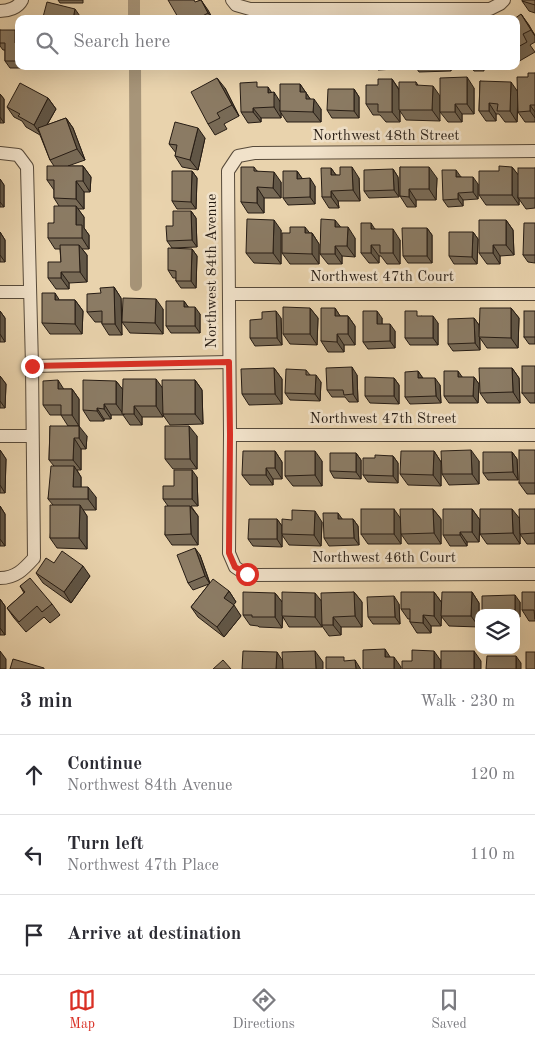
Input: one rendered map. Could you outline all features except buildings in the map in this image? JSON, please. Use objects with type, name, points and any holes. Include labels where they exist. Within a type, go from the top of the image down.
[{"type":"street","points":[[0,11],[8,11],[21,2]]},
{"type":"street","points":[[234,2],[250,9],[367,4],[490,9],[502,2]]},
{"type":"street","name":"Northwest 48th Street","points":[[238,156],[254,153],[535,151]]},
{"type":"street","points":[[0,153],[18,155],[27,168],[34,558],[22,571],[10,578],[0,578]]},
{"type":"street","name":"Northwest 84th Avenue","points":[[235,567],[229,553],[228,171],[238,156]]},
{"type":"street","points":[[0,292],[29,292]]},
{"type":"street","name":"Northwest 47th Court","points":[[229,294],[535,294]]},
{"type":"street","points":[[32,366],[229,362]]},
{"type":"street","name":"Northwest 47th Street","points":[[230,435],[535,435]]},
{"type":"street","points":[[0,436],[32,436]]},
{"type":"street","name":"Northwest 46th Court","points":[[235,567],[247,574],[535,574]]},
{"type":"waterway","points":[[134,0],[134,15]]},
{"type":"waterway","points":[[135,70],[136,285]]},
{"type":"route","points":[[32,366],[229,362],[229,553],[235,567],[247,574]]}]
